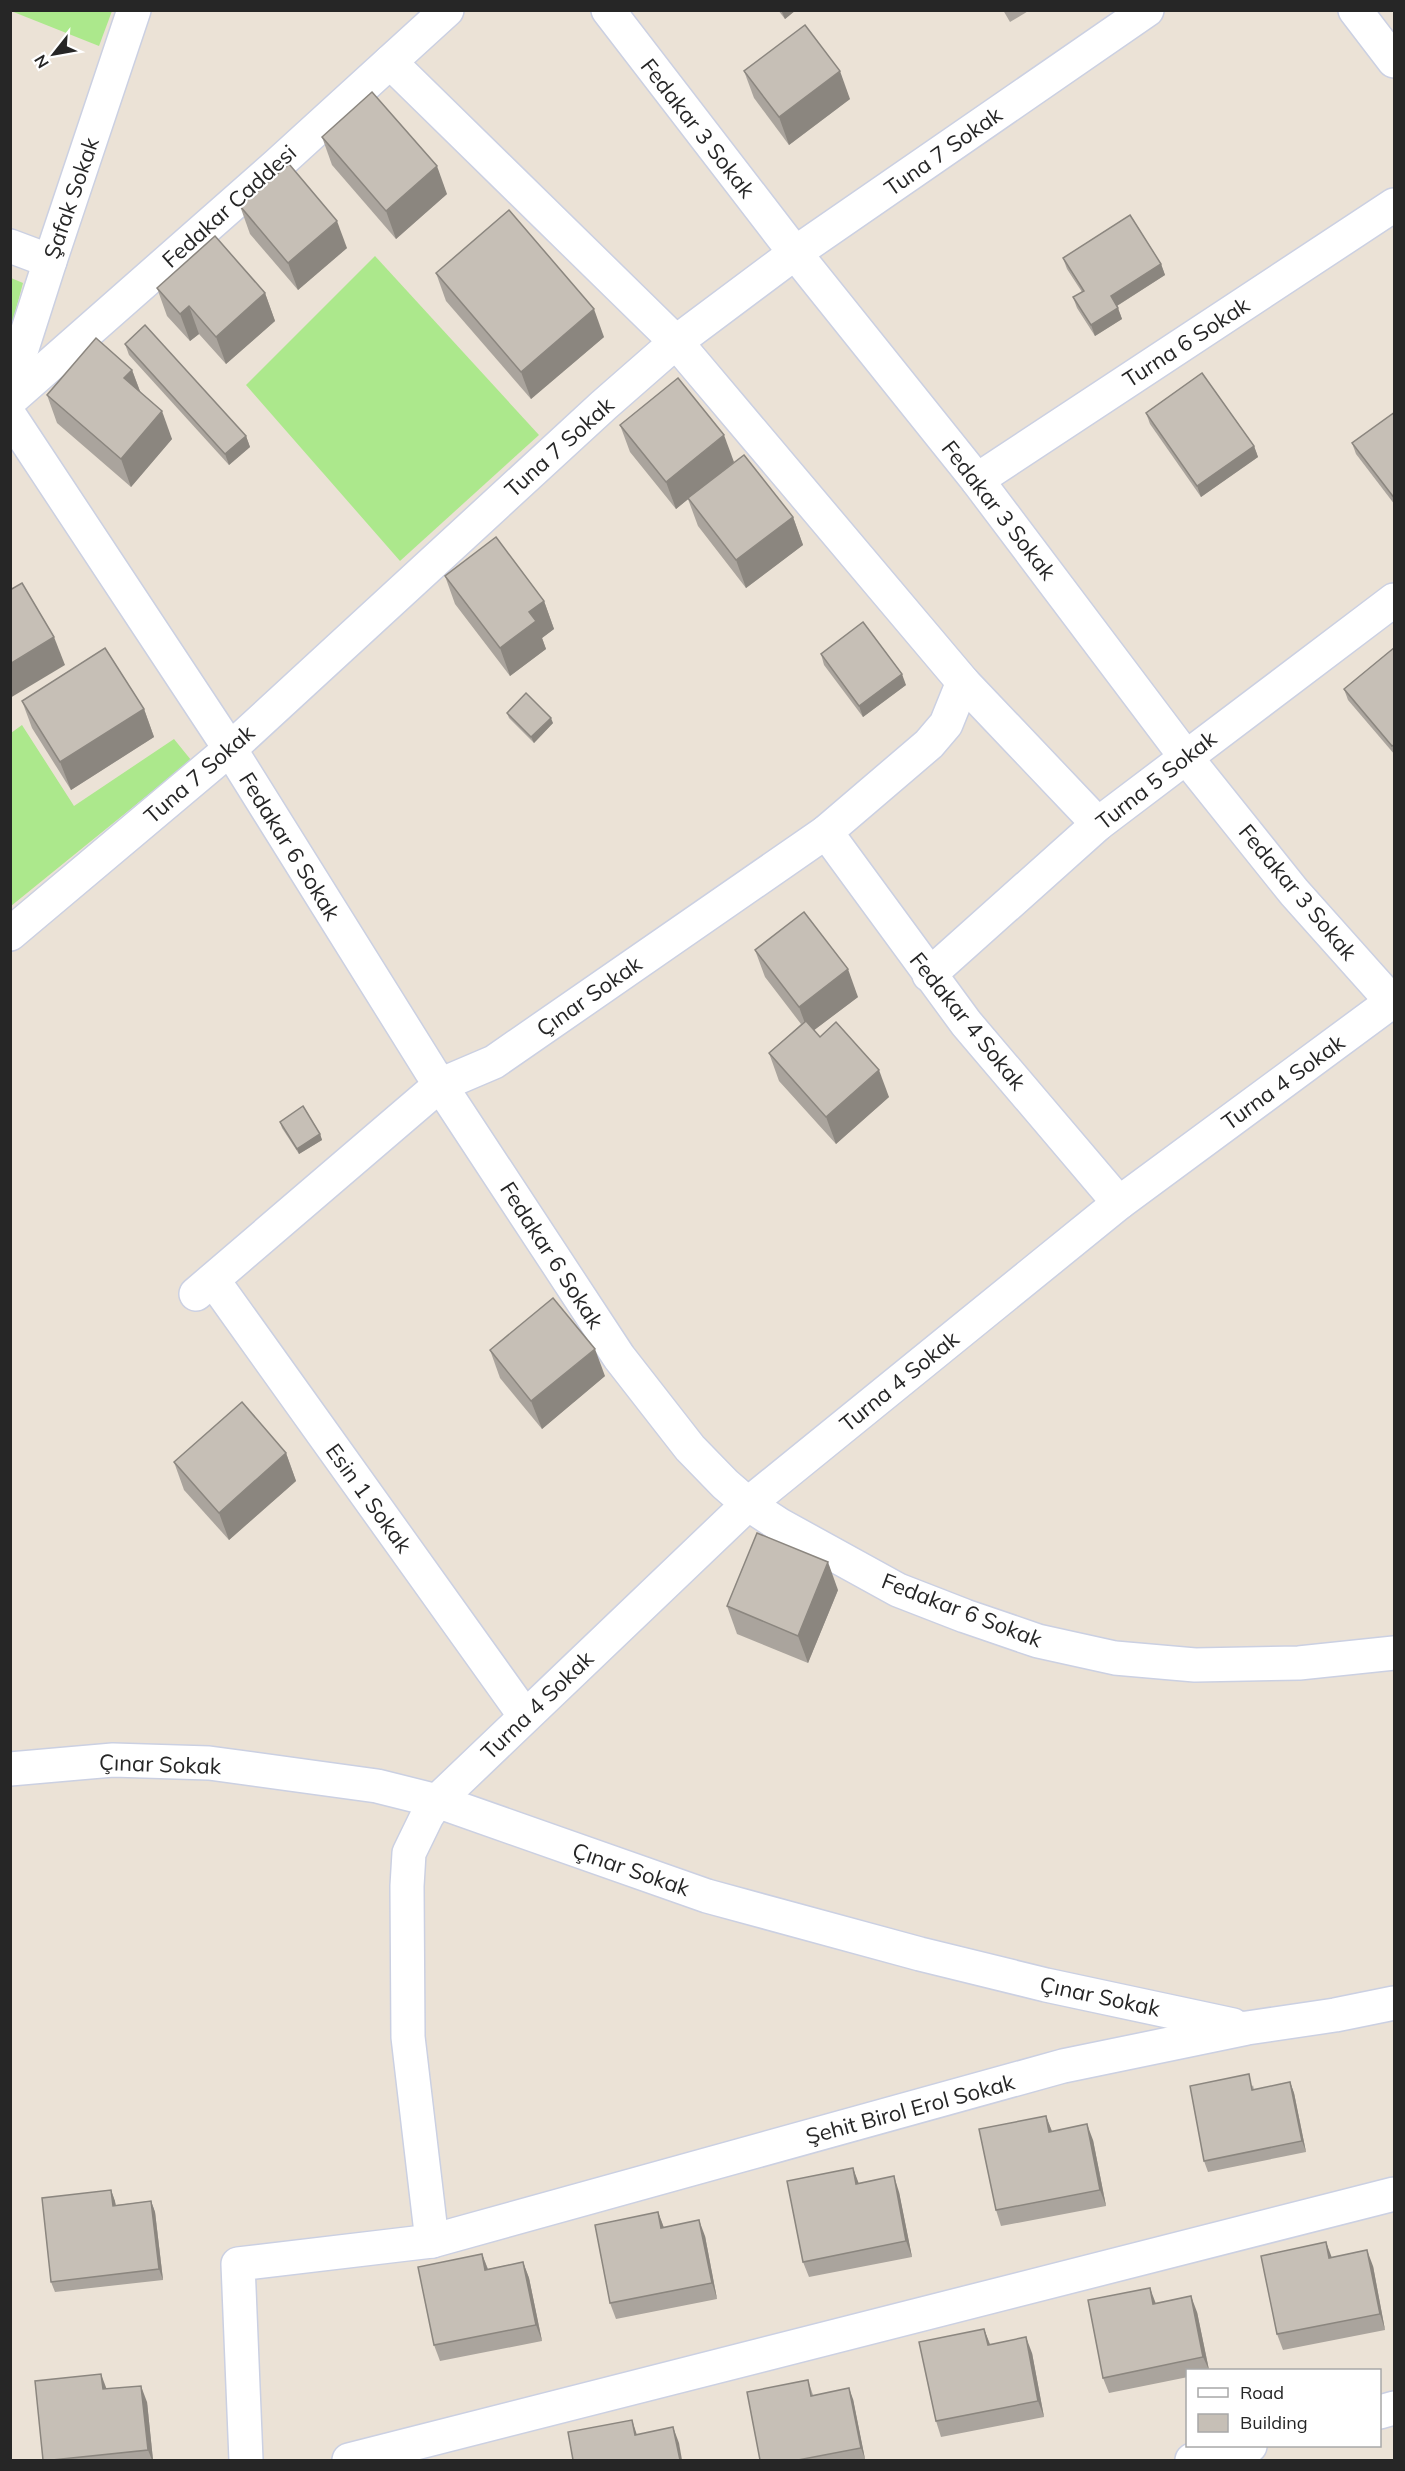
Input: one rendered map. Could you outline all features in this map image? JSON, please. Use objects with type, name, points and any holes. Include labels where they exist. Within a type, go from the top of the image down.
[{"type":"street","name":"Şafak Sokak","points":[[10,386],[134,10]]},
{"type":"street","name":"Fedakar Caddesi","points":[[10,400],[447,10]]},
{"type":"street","name":"Fedakar 3 Sokak","points":[[608,10],[795,253],[977,480],[1185,756],[1294,892],[1394,1002]]},
{"type":"street","name":"Tuna 7 Sokak","points":[[10,934],[230,749],[604,405],[676,342],[795,253],[1146,10]]},
{"type":"street","points":[[1355,10],[1395,61]]},
{"type":"street","points":[[390,62],[676,342],[963,682],[1098,824]]},
{"type":"street","name":"Turna 6 Sokak","points":[[977,480],[1395,204]]},
{"type":"street","points":[[10,246],[50,261]]},
{"type":"street","name":"Fedakar 6 Sokak","points":[[10,416],[230,749],[440,1085],[619,1357],[690,1448],[725,1484],[748,1504],[780,1525],[898,1590],[965,1616],[1060,1646],[1115,1658],[1195,1665],[1299,1663],[1395,1653]]},
{"type":"street","name":"Turna 5 Sokak","points":[[929,975],[1098,824],[1185,756],[1395,600]]},
{"type":"street","name":"Çınar Sokak","points":[[205,1287],[440,1085],[494,1062],[826,832],[929,744],[946,724],[963,682]]},
{"type":"street","name":"Fedakar 4 Sokak","points":[[826,832],[966,1023],[1119,1203]]},
{"type":"street","name":"Turna 4 Sokak","points":[[432,2241],[408,2037],[408,1853],[427,1816],[438,1802],[525,1716],[748,1504],[1119,1203],[1394,1002]]},
{"type":"street","name":"Esin 1 Sokak","points":[[205,1287],[525,1716]]},
{"type":"street","name":"Çınar Sokak","points":[[10,1769],[113,1760],[209,1763],[377,1786],[438,1802],[707,1896],[931,1957],[1046,1985],[1247,2028]]},
{"type":"street","name":"Şehit Birol Erol Sokak","points":[[246,2460],[238,2264],[432,2241],[1063,2066],[1247,2028],[1335,2015],[1395,2003]]},
{"type":"street","points":[[349,2460],[1395,2194]]},
{"type":"street","points":[[1192,2460],[1242,2447]]},
{"type":"green space","points":[[11,11],[112,11],[99,46]]},
{"type":"green space","points":[[375,256],[539,435],[400,561],[246,385]]},
{"type":"green space","points":[[11,278],[23,283],[11,328]]},
{"type":"green space","points":[[22,725],[74,806],[174,739],[191,760],[11,906],[11,733]]},
{"type":"building","points":[[805,25],[840,71],[779,117],[744,71]]},
{"type":"building","points":[[372,92],[437,166],[386,211],[322,137]]},
{"type":"building","points":[[289,164],[337,221],[288,263],[240,206]]},
{"type":"building","points":[[509,210],[594,309],[521,372],[436,273]]},
{"type":"building","points":[[1130,215],[1161,264],[1111,296],[1118,308],[1091,325],[1073,297],[1084,291],[1063,258]]},
{"type":"building","points":[[215,236],[265,293],[216,337],[189,306],[180,314],[157,288]]},
{"type":"building","points":[[145,325],[246,436],[225,454],[125,344]]},
{"type":"building","points":[[96,338],[132,370],[124,378],[162,411],[121,459],[47,395]]},
{"type":"building","points":[[1202,373],[1254,446],[1197,486],[1146,413]]},
{"type":"building","points":[[678,378],[724,435],[666,482],[620,425]]},
{"type":"building","points":[[1395,412],[1395,499],[1352,443]]},
{"type":"building","points":[[744,455],[793,517],[736,560],[688,498]]},
{"type":"building","points":[[496,537],[544,601],[529,612],[536,621],[500,648],[445,576]]},
{"type":"building","points":[[22,583],[54,637],[10,664],[10,590]]},
{"type":"building","points":[[863,622],[902,674],[859,706],[821,654]]},
{"type":"building","points":[[1395,647],[1395,744],[1392,746],[1344,689]]},
{"type":"building","points":[[105,648],[144,709],[60,762],[22,701]]},
{"type":"building","points":[[526,693],[551,718],[531,737],[507,713]]},
{"type":"building","points":[[804,912],[848,969],[799,1007],[755,950]]},
{"type":"building","points":[[806,1021],[820,1037],[836,1022],[879,1070],[826,1117],[769,1053]]},
{"type":"building","points":[[303,1106],[320,1134],[297,1149],[280,1122]]},
{"type":"building","points":[[553,1298],[595,1349],[531,1401],[490,1350]]},
{"type":"building","points":[[242,1402],[286,1453],[219,1513],[174,1462]]},
{"type":"building","points":[[757,1533],[828,1562],[798,1636],[727,1606]]},
{"type":"building","points":[[1249,2074],[1252,2090],[1290,2082],[1302,2141],[1204,2161],[1190,2086]]},
{"type":"building","points":[[1046,2116],[1049,2132],[1087,2124],[1100,2190],[996,2210],[979,2129]]},
{"type":"building","points":[[853,2168],[856,2184],[894,2176],[906,2241],[803,2262],[787,2181]]},
{"type":"building","points":[[111,2190],[113,2206],[151,2201],[159,2269],[51,2282],[42,2198]]},
{"type":"building","points":[[658,2212],[661,2228],[699,2220],[712,2283],[610,2303],[595,2225]]},
{"type":"building","points":[[1326,2242],[1329,2258],[1367,2250],[1380,2314],[1277,2334],[1261,2256]]},
{"type":"building","points":[[482,2254],[485,2270],[523,2262],[536,2325],[434,2345],[418,2267]]},
{"type":"building","points":[[1150,2288],[1153,2304],[1191,2296],[1203,2357],[1103,2378],[1088,2300]]},
{"type":"building","points":[[984,2329],[988,2345],[1026,2337],[1038,2401],[936,2421],[919,2342]]},
{"type":"building","points":[[101,2374],[103,2389],[141,2386],[148,2450],[43,2460],[35,2381]]},
{"type":"building","points":[[808,2380],[811,2396],[849,2388],[861,2448],[798,2460],[760,2460],[747,2392]]},
{"type":"building","points":[[632,2420],[635,2435],[673,2427],[680,2460],[573,2460],[568,2432]]}]
